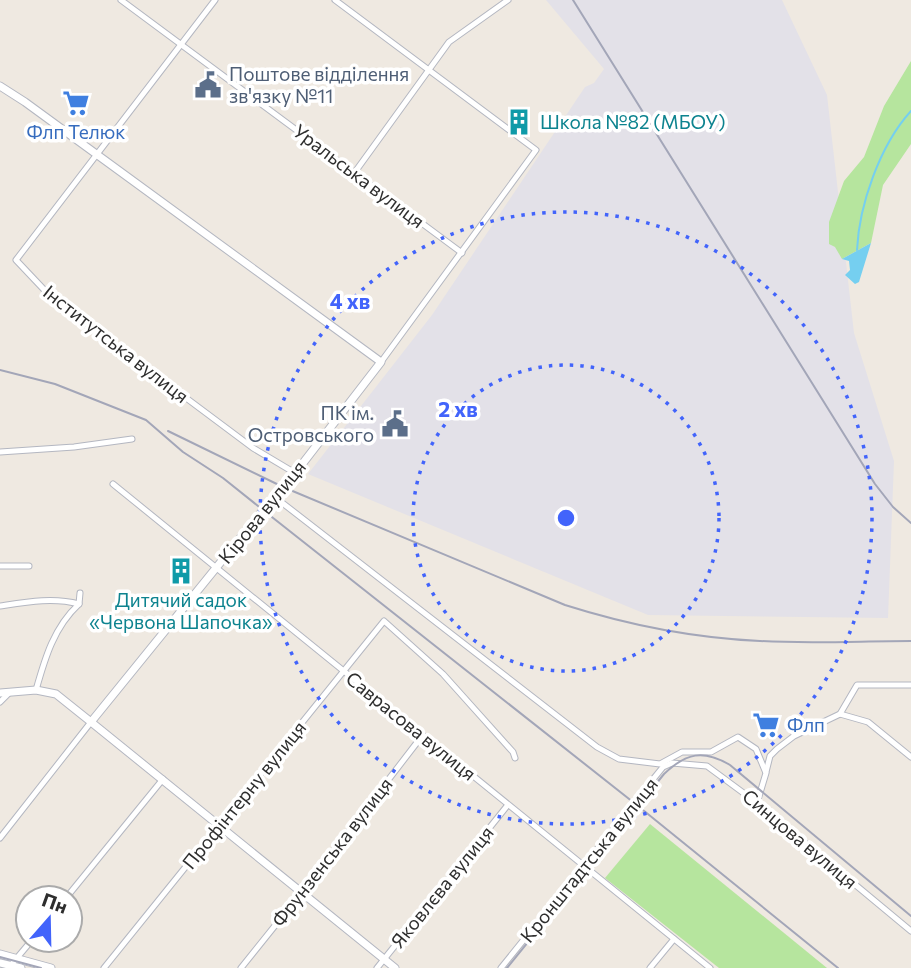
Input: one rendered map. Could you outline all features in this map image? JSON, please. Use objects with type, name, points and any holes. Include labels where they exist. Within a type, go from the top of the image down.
[{"type":"main road","points":[[0,86],[381,362]]},
{"type":"main road","name":"Кірова вулиця","points":[[91,722],[263,510],[276,498],[381,362]]},
{"type":"main road","points":[[0,694],[36,690],[56,694],[395,968]]},
{"type":"main road","points":[[0,954],[51,968]]},
{"type":"main road","points":[[0,963],[20,968]]},
{"type":"street","name":"Уральська вулиця","points":[[121,0],[462,253]]},
{"type":"street","points":[[98,155],[215,0]]},
{"type":"street","points":[[335,0],[536,150],[381,362]]},
{"type":"street","points":[[355,172],[449,43],[508,0]]},
{"type":"street","name":"Інститутська вулиця","points":[[98,155],[16,260],[51,298],[253,448],[295,473]]},
{"type":"street","points":[[0,452],[74,447],[132,439]]},
{"type":"street","name":"Саврасова вулиця","points":[[113,484],[710,968]]},
{"type":"street","points":[[276,498],[597,747],[619,759],[660,764],[682,752],[711,752],[738,737],[756,749],[765,773]]},
{"type":"street","points":[[0,566],[29,566]]},
{"type":"street","points":[[36,690],[48,648],[69,613],[79,604],[80,593]]},
{"type":"street","points":[[0,606],[30,601],[68,601],[79,604]]},
{"type":"street","name":"Профінтерну вулиця","points":[[104,968],[384,621],[443,674],[513,752],[515,758]]},
{"type":"street","points":[[757,803],[771,756],[794,736],[840,713],[857,685],[911,685]]},
{"type":"street","points":[[0,702],[10,692]]},
{"type":"street","points":[[840,713],[868,722],[911,757]]},
{"type":"street","points":[[0,838],[91,722]]},
{"type":"street","name":"Фрунзенська вулиця","points":[[241,968],[422,736]]},
{"type":"street","name":"Кронштадтська вулиця","points":[[501,968],[663,767],[682,763]]},
{"type":"street","name":"Синцова вулиця","points":[[682,763],[707,766],[757,803],[911,931]]},
{"type":"street","points":[[77,884],[163,779]]},
{"type":"street","name":"Яковлєва вулиця","points":[[377,968],[507,806]]},
{"type":"street","points":[[650,968],[674,939]]},
{"type":"street","points":[[11,965],[20,954]]},
{"type":"shaded area","points":[[546,0],[782,0],[827,95],[854,333],[894,461],[888,618],[648,615],[308,474],[432,315],[585,87],[594,83],[604,69]]},
{"type":"green space","points":[[911,61],[911,144],[883,185],[871,243],[842,259],[835,247],[829,244],[829,222],[844,181],[864,157],[884,106]]},
{"type":"green space","points":[[650,824],[827,968],[719,968],[605,878]]},
{"type":"water","points":[[871,243],[859,282],[855,284],[845,275],[850,270],[849,261],[842,259]]},
{"type":"waterway","points":[[857,250],[862,214],[873,176],[890,141],[911,111]]},
{"type":"tram line","points":[[507,968],[664,774],[680,761],[695,756],[711,757],[730,765],[911,916]]},
{"type":"tram line","points":[[0,957],[41,968]]},
{"type":"railway","points":[[573,0],[875,484],[893,507],[911,523]]},
{"type":"railway","points":[[0,370],[55,384],[146,420],[183,452],[223,478],[638,806],[838,968]]},
{"type":"railway","points":[[168,431],[283,487],[565,605],[589,612],[661,629],[711,637],[798,642],[911,641]]},
{"type":"place","name":"Поштове відділення зв'язку №11","points":[[208,85]]},
{"type":"place","name":"Флп Телюк","points":[[76,103]]},
{"type":"place","name":"Школа №82 (МБОУ)","points":[[519,122]]},
{"type":"place","name":"ПК ім. Островського","points":[[395,424]]},
{"type":"place","name":"Дитячий садок «Червона Шапочка»","points":[[181,571]]},
{"type":"place","name":"Флп","points":[[766,725]]}]
